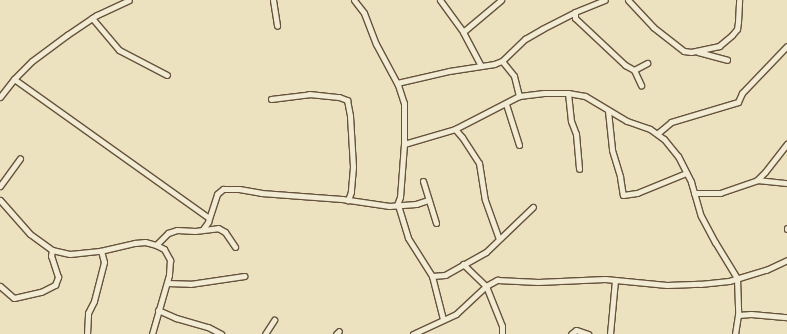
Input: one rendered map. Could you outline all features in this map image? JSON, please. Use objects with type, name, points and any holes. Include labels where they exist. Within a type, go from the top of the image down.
[{"type":"street","points":[[0,97],[14,79],[32,61],[92,18],[129,0]]},
{"type":"street","points":[[273,0],[277,26]]},
{"type":"street","points":[[354,0],[364,12],[376,44],[397,83],[404,103],[404,144],[397,205],[408,238],[432,276],[443,319]]},
{"type":"street","points":[[440,0],[463,32],[481,66]]},
{"type":"street","points":[[463,32],[501,0]]},
{"type":"street","points":[[397,83],[502,61],[525,39],[575,12],[605,0]]},
{"type":"street","points":[[628,0],[644,20],[684,51],[697,52],[727,60]]},
{"type":"street","points":[[697,52],[719,46],[737,29],[739,0]]},
{"type":"street","points":[[575,12],[575,18],[607,46],[625,65],[634,70],[641,85]]},
{"type":"street","points":[[92,18],[119,50],[168,75]]},
{"type":"street","points":[[658,134],[671,122],[738,102],[742,93],[787,46]]},
{"type":"street","points":[[502,61],[514,76],[519,96]]},
{"type":"street","points":[[634,70],[647,63]]},
{"type":"street","points":[[14,79],[210,218]]},
{"type":"street","points":[[404,144],[455,129],[519,96],[544,93],[568,93],[594,100],[608,111],[658,134],[671,147],[686,173],[704,223],[737,278],[738,315],[736,334]]},
{"type":"street","points":[[568,93],[572,121],[576,134],[579,169]]},
{"type":"street","points":[[271,100],[308,94],[339,96],[347,100],[350,116],[353,162],[351,192],[348,200]]},
{"type":"street","points":[[506,104],[519,145]]},
{"type":"street","points":[[608,111],[612,150],[620,177],[623,195],[637,193],[686,173]]},
{"type":"street","points":[[455,129],[479,163],[485,200],[499,239]]},
{"type":"street","points":[[694,193],[720,193],[756,180],[765,172],[787,144]]},
{"type":"street","points":[[0,186],[20,158]]},
{"type":"street","points":[[423,180],[436,223]]},
{"type":"street","points":[[756,180],[787,184]]},
{"type":"street","points":[[203,229],[210,218],[217,194],[220,191],[229,189],[348,200],[389,206],[416,204],[428,200]]},
{"type":"street","points":[[0,200],[30,234],[52,250],[70,254],[101,251],[135,243],[156,244],[164,249],[170,260],[169,274],[152,334]]},
{"type":"street","points":[[432,276],[445,275],[486,252],[533,207]]},
{"type":"street","points":[[156,244],[168,233],[176,230],[195,232],[203,229],[218,228],[225,232],[235,247]]},
{"type":"street","points":[[0,286],[14,298],[42,292],[55,285],[58,278],[51,256],[52,250]]},
{"type":"street","points":[[87,334],[88,313],[94,301],[104,262],[101,251]]},
{"type":"street","points":[[413,334],[456,314],[486,286],[497,280],[506,279],[538,282],[616,280],[673,285],[728,281],[766,270],[787,260]]},
{"type":"street","points":[[463,264],[486,286],[502,326],[502,334]]},
{"type":"street","points":[[167,283],[190,284],[244,276]]},
{"type":"street","points":[[610,334],[616,280]]},
{"type":"street","points":[[158,310],[176,318],[208,327],[221,334]]},
{"type":"street","points":[[738,315],[751,314],[787,317]]},
{"type":"street","points":[[265,334],[274,320]]},
{"type":"street","points":[[571,334],[576,330],[588,334]]}]
